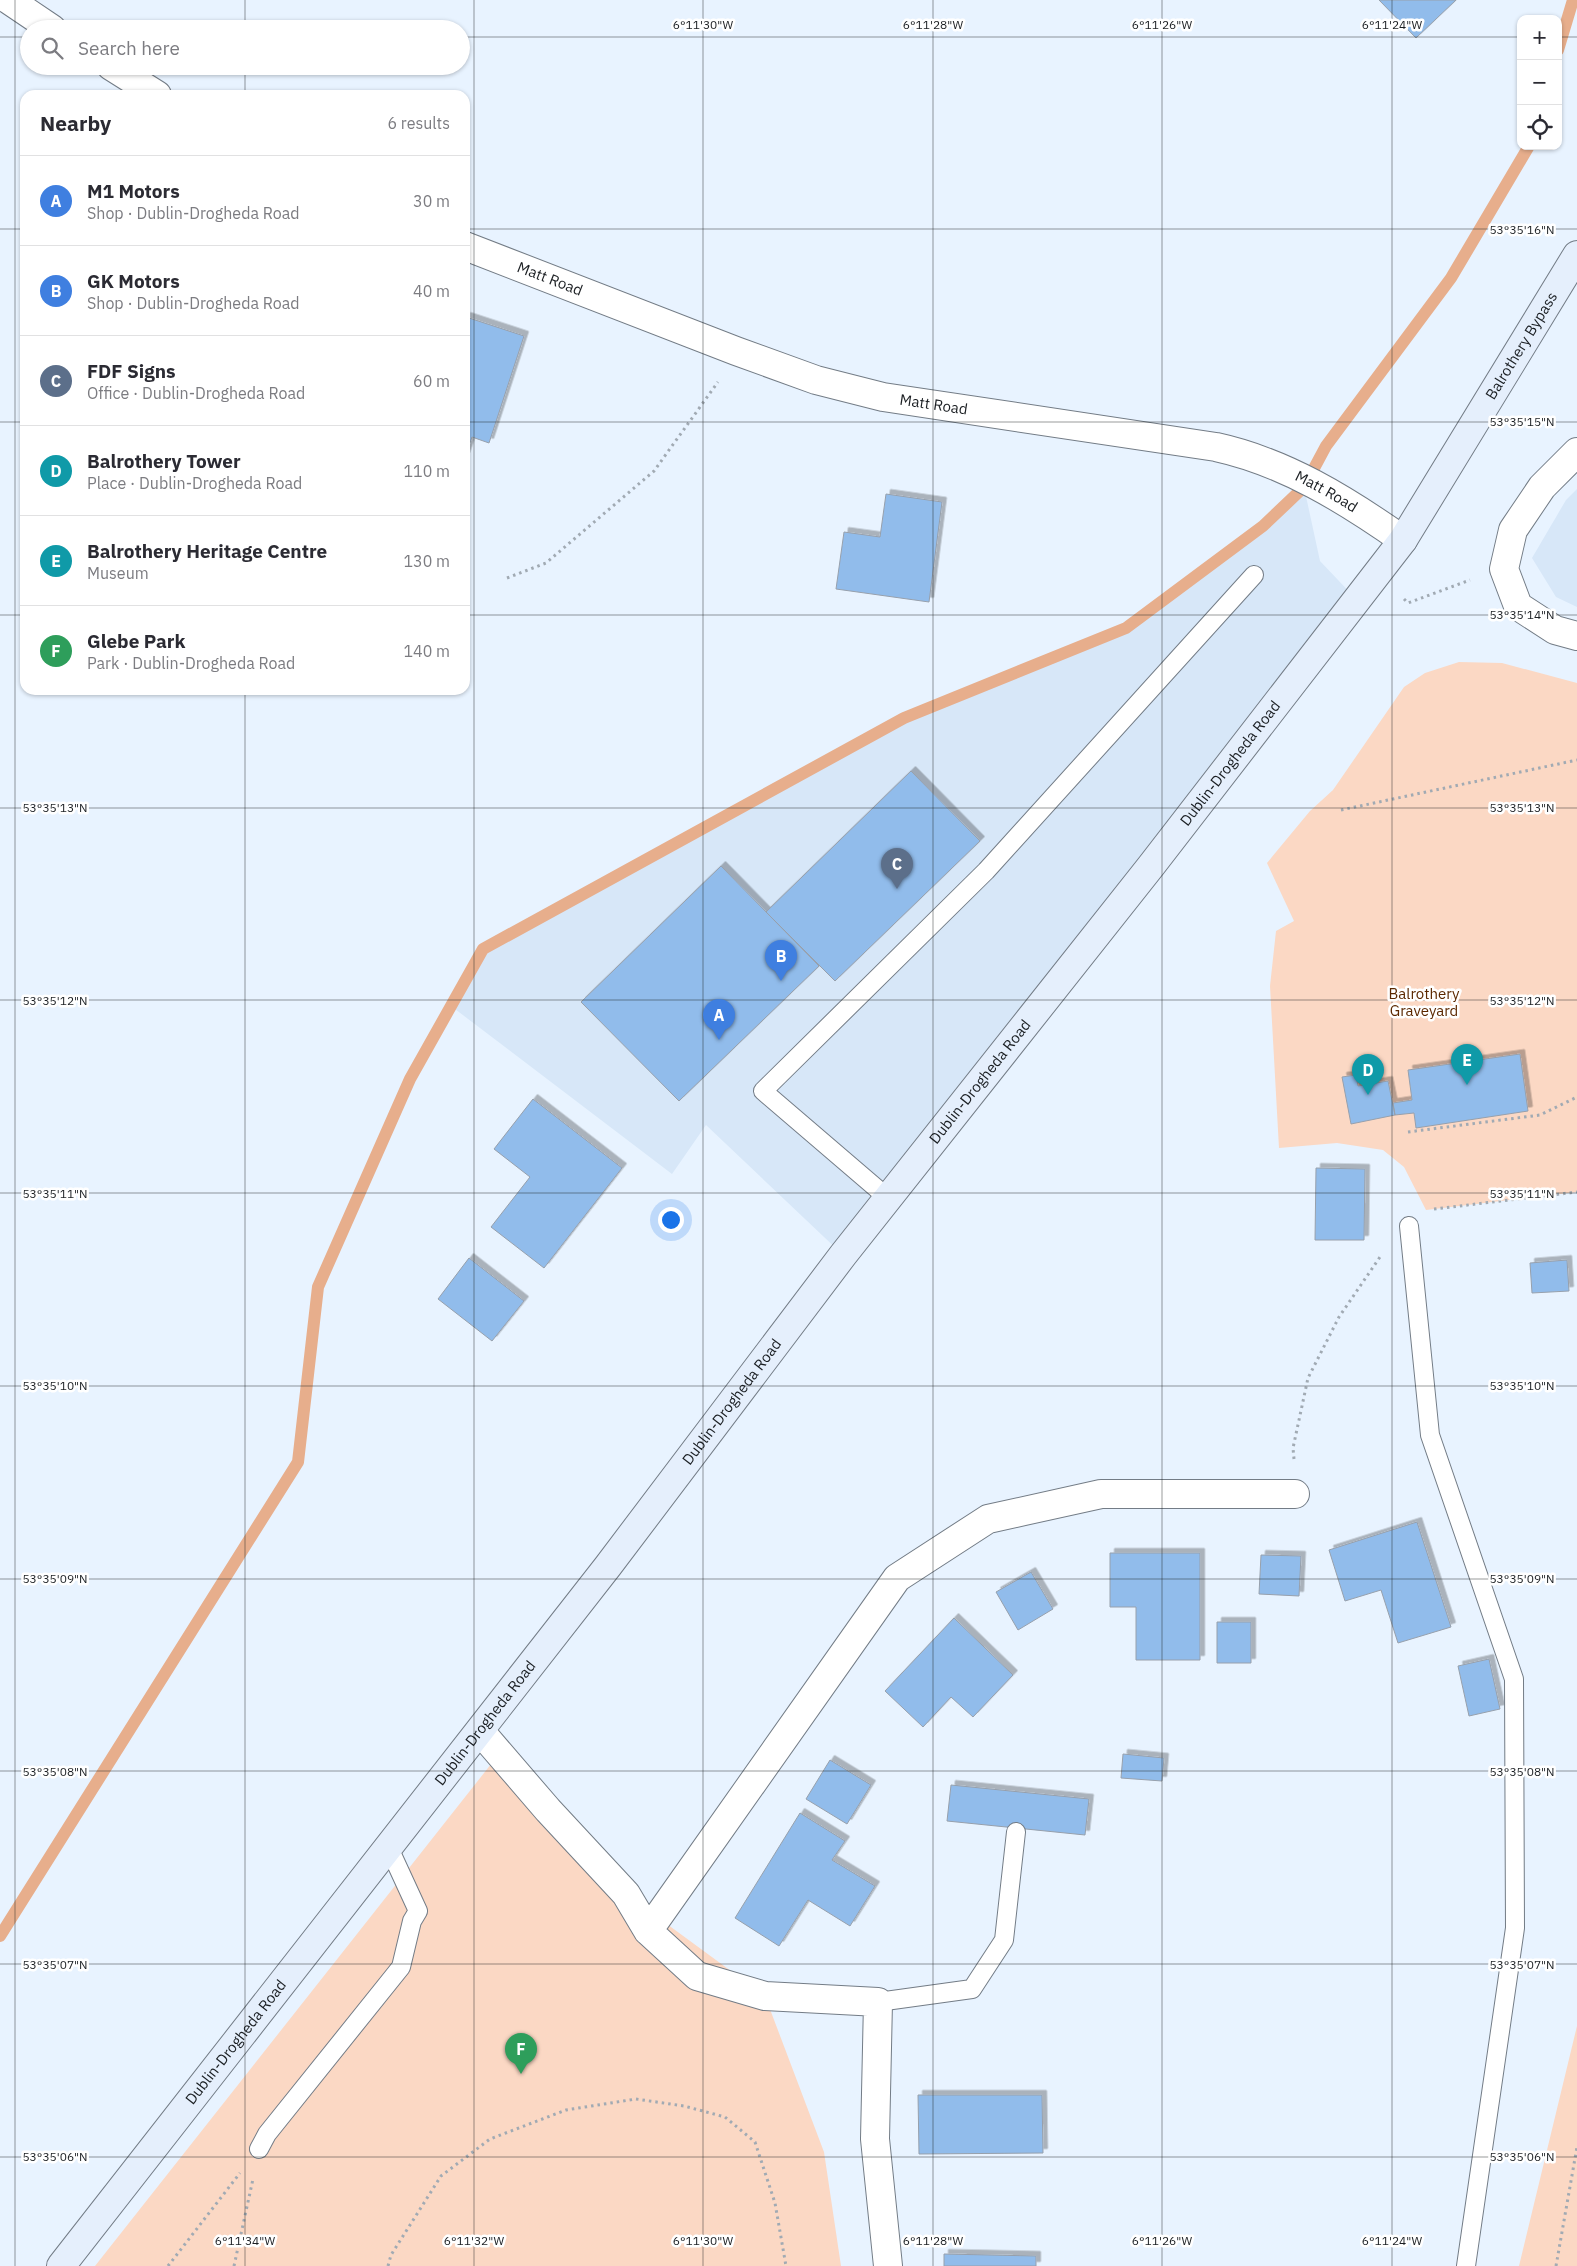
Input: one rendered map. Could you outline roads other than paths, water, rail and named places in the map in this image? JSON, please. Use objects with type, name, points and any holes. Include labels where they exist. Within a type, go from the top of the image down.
[{"type":"main road","name":"Balrothery Bypass","points":[[1403,540],[1577,254]]},
{"type":"main road","name":"Dublin-Drogheda Road","points":[[61,2266],[602,1574],[843,1255],[889,1199],[1403,540]]},
{"type":"street","points":[[8,0],[38,20]]},
{"type":"street","points":[[125,75],[149,90]]},
{"type":"street","name":"Matt Road","points":[[470,248],[816,380],[883,397],[1216,447],[1241,453],[1319,486],[1354,505],[1403,540]]},
{"type":"street","points":[[1577,452],[1542,487],[1513,530],[1504,568],[1518,606],[1555,630],[1577,636]]},
{"type":"street","points":[[648,1931],[897,1578],[988,1518],[1100,1494],[1295,1494]]},
{"type":"street","points":[[480,1731],[548,1810],[626,1894],[648,1931],[697,1976],[765,1996],[878,2002],[875,2139],[888,2266]]},
{"type":"lane","points":[[889,1199],[763,1091],[986,871],[1254,576]]},
{"type":"lane","points":[[1408,1226],[1430,1435],[1514,1679],[1515,1928],[1466,2266]]},
{"type":"lane","points":[[878,2002],[972,1989],[1004,1940],[1016,1832]]},
{"type":"lane","points":[[255,2153],[267,2134],[401,1967],[412,1921],[418,1911],[389,1848]]},
{"type":"waterway","points":[[1562,37],[1573,0]]},
{"type":"waterway","points":[[0,1936],[298,1462],[318,1287],[410,1079],[483,949],[904,718],[1126,628],[1263,526],[1304,487],[1326,446],[1451,278],[1527,150]]},
{"type":"place","name":"FDF Signs","points":[[897,889]]},
{"type":"place","name":"GK Motors","points":[[781,981]]},
{"type":"place","name":"M1 Motors","points":[[719,1040]]},
{"type":"place","name":"Balrothery Heritage Centre","points":[[1467,1085]]},
{"type":"place","name":"Balrothery Tower","points":[[1368,1095]]},
{"type":"place","name":"Glebe Park","points":[[521,2074]]},
{"type":"park label","name":"Balrothery Graveyard","points":[[1424,1002]]}]
